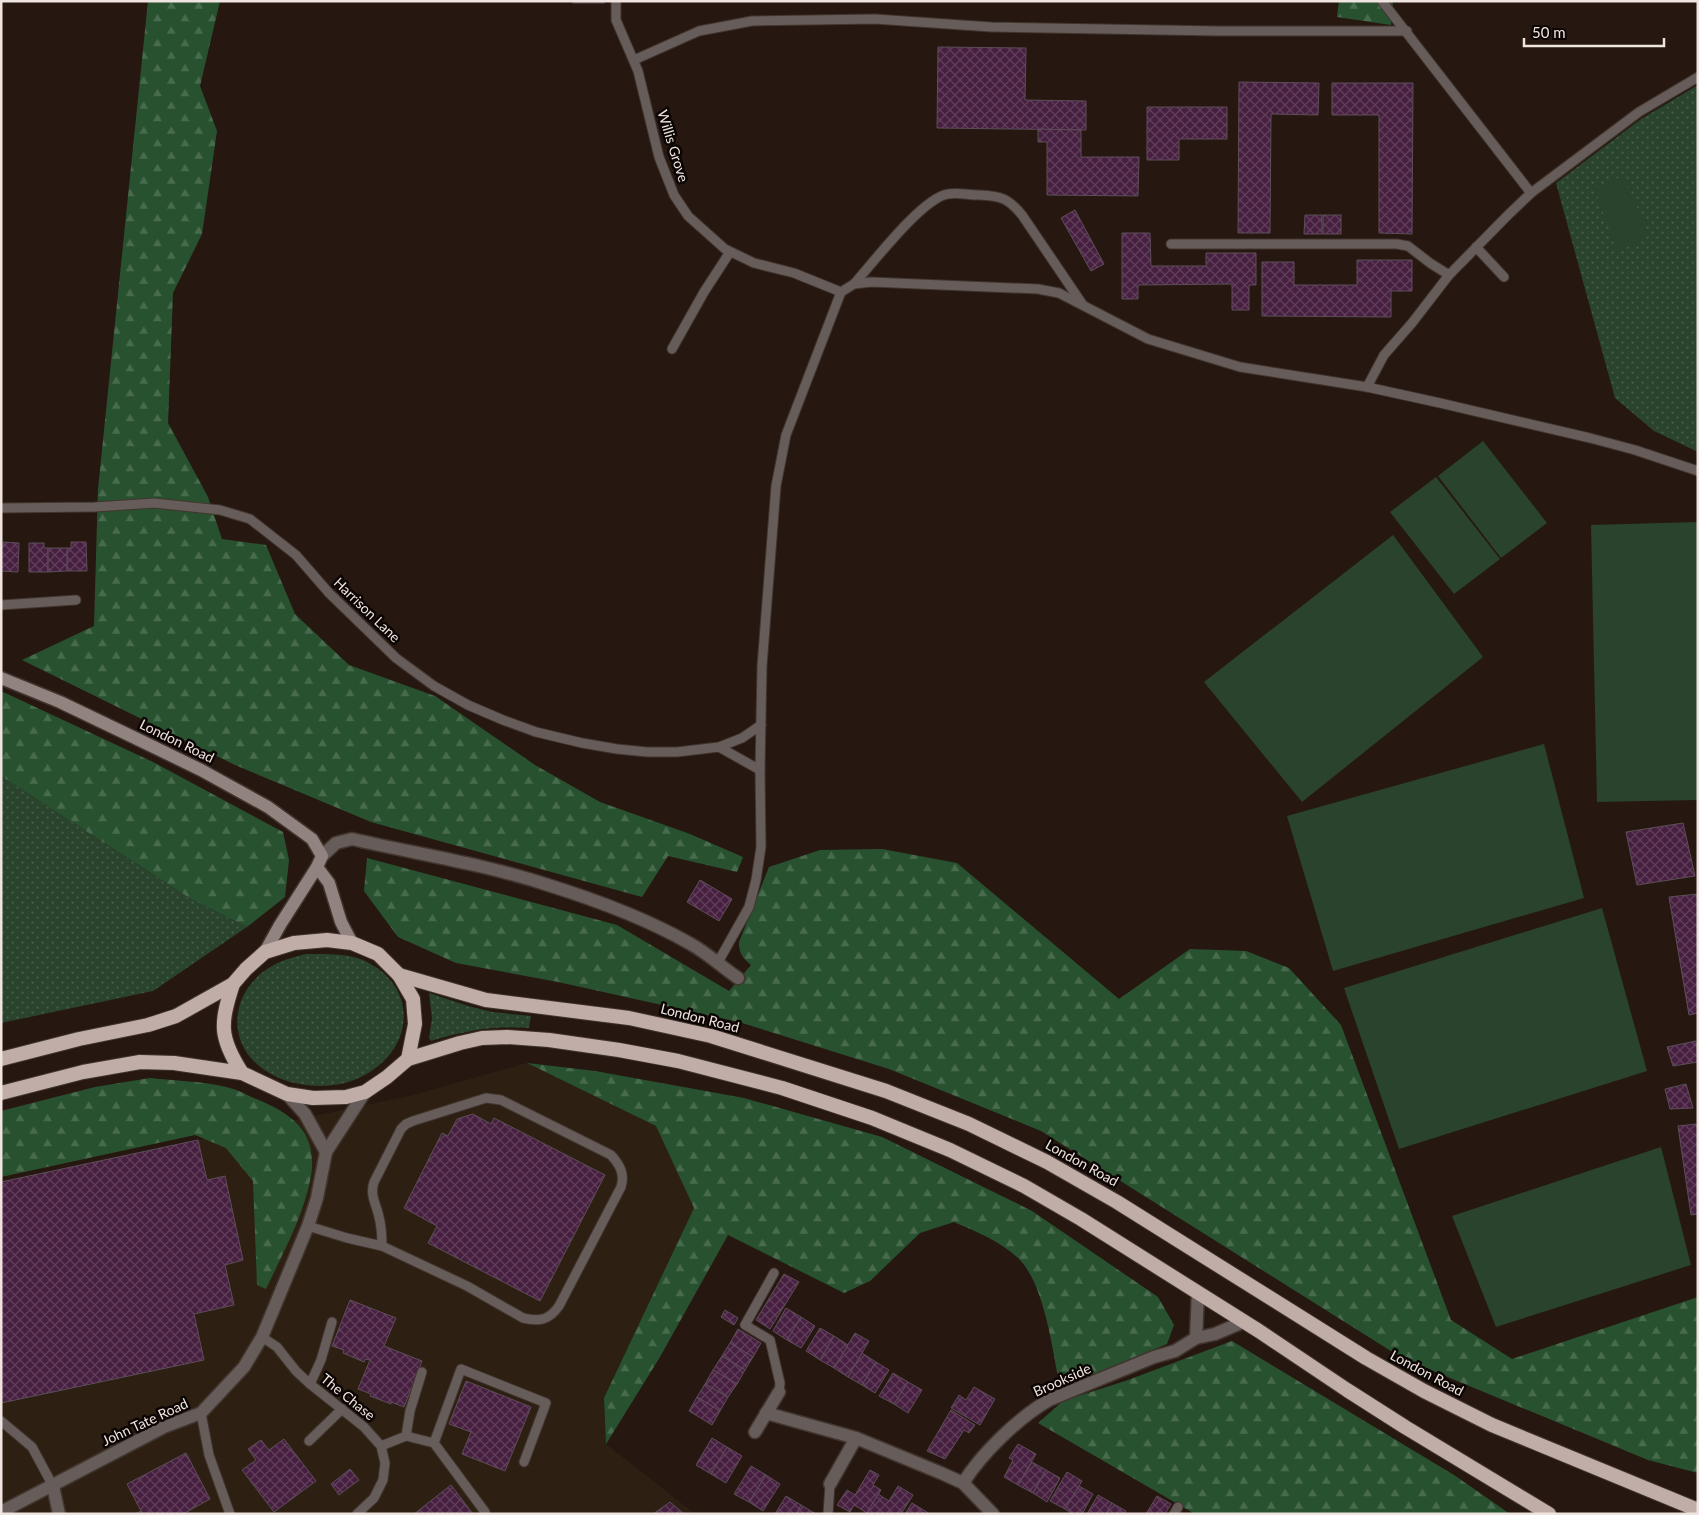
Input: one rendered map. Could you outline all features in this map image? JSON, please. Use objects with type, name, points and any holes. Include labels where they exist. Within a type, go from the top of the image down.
[{"type":"highway","points":[[1,1059],[79,1039],[148,1025],[176,1016],[233,984],[265,952],[294,943],[327,940],[352,943],[378,954],[399,975],[413,999],[415,1024],[408,1059]]},
{"type":"highway","name":"London Road","points":[[399,975],[486,1000],[629,1018],[711,1036],[886,1090],[969,1124],[1047,1162],[1117,1202],[1366,1358],[1424,1391],[1492,1425],[1698,1510]]},
{"type":"highway","points":[[233,984],[224,1012],[224,1032],[230,1054],[242,1073]]},
{"type":"highway","points":[[1,1093],[82,1072],[140,1062],[174,1063],[242,1073],[287,1094],[313,1098],[346,1097],[366,1092],[408,1059],[482,1038],[535,1039],[619,1050],[678,1061],[782,1088],[872,1118],[950,1150],[1024,1186],[1120,1242],[1243,1322],[1260,1331],[1405,1427],[1549,1514]]},
{"type":"main road","name":"London Road","points":[[1,678],[60,702],[201,770],[268,806],[312,839],[342,922],[352,943]]},
{"type":"main road","points":[[265,952],[320,862]]},
{"type":"street","points":[[320,862],[336,843],[352,839],[548,884],[660,928],[691,944],[738,978]]},
{"type":"street","points":[[287,1094],[304,1114],[326,1152],[366,1092]]},
{"type":"street","name":"John Tate Road","points":[[1,1512],[164,1427],[200,1413],[244,1367],[262,1337],[308,1226],[317,1198],[326,1152]]},
{"type":"street","points":[[1196,1338],[1198,1292]]},
{"type":"street","name":"Brookside","points":[[964,1483],[972,1469],[1019,1421],[1036,1407],[1154,1357],[1175,1351],[1196,1338],[1215,1334],[1243,1322]]},
{"type":"street","points":[[755,1432],[779,1392]]},
{"type":"street","points":[[766,1413],[856,1438],[964,1483],[993,1514]]},
{"type":"street","points":[[830,1484],[856,1438]]},
{"type":"street","points":[[53,1486],[59,1514]]},
{"type":"lane","name":"Willis Grove","points":[[616,1],[616,20],[638,71],[659,157],[674,195],[688,216],[724,249],[730,252],[754,263],[794,273],[841,292]]},
{"type":"lane","points":[[1382,1],[1531,193]]},
{"type":"lane","points":[[634,60],[699,31],[752,21],[875,19],[1001,27],[1218,32],[1407,32]]},
{"type":"lane","points":[[1367,387],[1384,355],[1412,323],[1449,275],[1531,193],[1638,112],[1698,77]]},
{"type":"lane","points":[[717,964],[735,935],[749,906],[756,880],[761,846],[762,666],[776,486],[786,435],[841,292],[854,284],[915,215],[933,200],[948,194],[992,196],[1011,201],[1084,305]]},
{"type":"lane","points":[[1171,244],[1397,244],[1408,246],[1430,264],[1449,275]]},
{"type":"lane","points":[[1476,247],[1504,277]]},
{"type":"lane","points":[[672,349],[704,292],[730,252]]},
{"type":"lane","points":[[854,284],[871,282],[1038,289],[1059,293],[1148,339],[1240,367],[1367,387],[1590,438],[1635,450],[1698,471]]},
{"type":"lane","name":"Harrison Lane","points":[[1,508],[95,507],[154,503],[220,510],[250,519],[296,555],[329,593],[396,658],[434,686],[468,705],[536,732],[617,750],[677,752],[719,747],[742,738],[761,725]]},
{"type":"lane","points":[[1,605],[76,600]]},
{"type":"lane","points":[[719,747],[760,770]]},
{"type":"lane","points":[[308,1226],[382,1246],[467,1286],[523,1318],[532,1320],[543,1319],[552,1315],[559,1306],[621,1187],[622,1173],[618,1163],[611,1155],[501,1100],[486,1098],[413,1121],[401,1129],[372,1188],[372,1196],[379,1215],[382,1246]]},
{"type":"lane","points":[[774,1273],[745,1325],[770,1340],[780,1384],[779,1392]]},
{"type":"lane","points":[[310,1384],[321,1360],[332,1322]]},
{"type":"lane","name":"The Chase","points":[[262,1337],[277,1347],[296,1371],[364,1427],[381,1446]]},
{"type":"lane","points":[[434,1443],[461,1369],[546,1403],[524,1462]]},
{"type":"lane","points":[[406,1436],[410,1411],[422,1372]]},
{"type":"lane","points":[[309,1441],[342,1409]]},
{"type":"lane","points":[[200,1413],[209,1455],[230,1514]]},
{"type":"lane","points":[[1,1421],[32,1447],[53,1486]]},
{"type":"lane","points":[[357,1514],[374,1498],[383,1480],[385,1463],[381,1446],[406,1436],[434,1443],[485,1512]]},
{"type":"lane","points":[[828,1514],[830,1484]]},
{"type":"shaded area","points":[[527,1063],[656,1126],[694,1208],[604,1398],[606,1444],[695,1514],[1,1514],[1,1182],[414,1095]]},
{"type":"green space","points":[[148,1],[220,1],[200,86],[217,131],[202,234],[173,293],[168,423],[208,497],[222,539],[266,545],[295,614],[349,665],[435,696],[535,765],[600,802],[690,834],[743,857],[737,872],[668,856],[642,897],[371,822],[235,765],[22,660],[94,626],[98,489]]},
{"type":"green space","points":[[1339,1],[1393,1],[1391,25],[1337,17]]},
{"type":"green space","points":[[1698,85],[1698,452],[1654,431],[1615,398],[1556,183],[1641,119]]},
{"type":"green space","points":[[1623,176],[1649,235],[1618,252],[1594,188]]},
{"type":"green space","points":[[1483,441],[1547,523],[1501,558],[1438,476]]},
{"type":"green space","points":[[1436,477],[1500,559],[1454,594],[1390,512]]},
{"type":"green space","points":[[1698,522],[1698,800],[1597,802],[1591,525]]},
{"type":"green space","points":[[1393,535],[1483,657],[1302,802],[1204,682]]},
{"type":"green space","points":[[1,691],[153,762],[283,832],[289,860],[285,897],[247,927],[191,899],[1,776]]},
{"type":"green space","points":[[1544,744],[1584,898],[1333,971],[1287,816]]},
{"type":"green space","points":[[1,776],[191,899],[247,927],[153,991],[1,1023]]},
{"type":"green space","points":[[882,849],[957,863],[1119,999],[1190,949],[1246,951],[1289,968],[1341,1025],[1451,1320],[1512,1359],[1698,1297],[1698,1473],[1648,1460],[1402,1358],[1041,1131],[889,1069],[739,1022],[558,982],[456,963],[398,937],[364,891],[367,858],[617,925],[729,991],[751,965],[742,955],[739,942],[769,867],[820,850]]},
{"type":"green space","points":[[1602,908],[1647,1071],[1399,1149],[1344,988]]},
{"type":"green space","points":[[306,954],[342,955],[363,960],[383,972],[396,987],[403,1004],[403,1022],[399,1039],[389,1055],[374,1069],[354,1080],[336,1085],[318,1086],[291,1082],[276,1077],[252,1060],[244,1048],[239,1035],[237,1020],[240,1004],[245,992],[253,981],[268,968],[290,958]]},
{"type":"green space","points":[[429,993],[492,1012],[531,1016],[529,1028],[504,1027],[479,1030],[431,1041],[429,1038],[432,1018]]},
{"type":"green space","points":[[527,1063],[595,1071],[744,1098],[882,1137],[1032,1211],[1158,1297],[1174,1325],[1167,1344],[1060,1388],[1047,1321],[1036,1286],[1020,1260],[989,1238],[954,1222],[920,1233],[870,1281],[844,1293],[728,1235],[660,1357],[606,1444],[604,1398],[694,1208],[656,1126]]},
{"type":"green space","points":[[150,1078],[208,1083],[237,1090],[280,1110],[299,1126],[306,1136],[312,1160],[308,1191],[292,1234],[266,1289],[257,1285],[253,1181],[226,1148],[195,1135],[1,1177],[1,1111],[95,1087]]},
{"type":"green space","points":[[1661,1147],[1691,1265],[1496,1327],[1452,1216]]},
{"type":"green space","points":[[1232,1341],[1454,1475],[1510,1514],[1195,1514],[1038,1423],[1063,1401],[1128,1380]]},
{"type":"building","points":[[573,1],[604,1],[604,3],[573,3]]},
{"type":"building","points":[[938,47],[1026,48],[1025,100],[1086,101],[1086,130],[937,128]]},
{"type":"building","points":[[1239,82],[1319,83],[1318,115],[1271,114],[1270,233],[1238,233]]},
{"type":"building","points":[[1332,83],[1413,83],[1412,234],[1379,233],[1379,115],[1332,115]]},
{"type":"building","points":[[1147,107],[1227,107],[1227,139],[1179,139],[1179,160],[1147,160]]},
{"type":"building","points":[[1038,129],[1081,130],[1081,157],[1139,157],[1138,196],[1047,195],[1047,142],[1038,142]]},
{"type":"building","points":[[1075,210],[1104,264],[1091,271],[1061,218]]},
{"type":"building","points":[[1305,215],[1322,215],[1322,234],[1304,234]]},
{"type":"building","points":[[1323,215],[1341,215],[1341,234],[1323,234]]},
{"type":"building","points":[[1122,233],[1150,233],[1151,266],[1206,266],[1206,253],[1256,253],[1256,285],[1249,285],[1249,310],[1232,310],[1232,284],[1138,285],[1138,299],[1122,299]]},
{"type":"building","points":[[1357,260],[1412,260],[1412,291],[1391,291],[1391,317],[1262,316],[1262,262],[1294,262],[1294,285],[1357,285]]},
{"type":"building","points":[[3,542],[19,543],[18,572],[1,571],[1,547],[3,547]]},
{"type":"building","points":[[71,542],[86,542],[87,571],[67,571],[67,548],[71,548]]},
{"type":"building","points":[[29,543],[44,543],[44,548],[48,548],[48,572],[29,572]]},
{"type":"building","points":[[48,548],[67,548],[67,571],[48,572]]},
{"type":"building","points":[[1683,823],[1695,876],[1637,885],[1626,832]]},
{"type":"building","points":[[700,880],[732,899],[719,921],[687,902]]},
{"type":"building","points":[[1698,894],[1698,1013],[1689,1015],[1669,897]]},
{"type":"building","points":[[1696,1041],[1698,1062],[1673,1066],[1667,1047]]},
{"type":"building","points":[[1686,1084],[1693,1108],[1670,1109],[1665,1089]]},
{"type":"building","points":[[473,1114],[491,1124],[494,1118],[605,1175],[540,1301],[428,1243],[437,1226],[404,1208],[442,1133],[448,1136],[457,1119]]},
{"type":"building","points":[[1696,1124],[1698,1127],[1698,1214],[1691,1215],[1678,1126]]},
{"type":"building","points":[[198,1140],[207,1180],[225,1176],[243,1260],[225,1265],[234,1305],[194,1314],[204,1360],[1,1403],[1,1182]]},
{"type":"building","points":[[784,1274],[799,1282],[770,1329],[756,1320]]},
{"type":"building","points":[[350,1300],[396,1318],[384,1346],[422,1361],[404,1407],[370,1396],[371,1394],[358,1389],[370,1360],[365,1359],[364,1362],[343,1353],[344,1350],[332,1346]]},
{"type":"building","points":[[786,1308],[801,1317],[787,1340],[773,1331]]},
{"type":"building","points":[[725,1310],[738,1318],[734,1325],[721,1317]]},
{"type":"building","points":[[801,1317],[815,1326],[801,1348],[787,1340]]},
{"type":"building","points":[[820,1328],[834,1336],[820,1360],[806,1351]]},
{"type":"building","points":[[738,1329],[761,1343],[753,1357],[730,1343]]},
{"type":"building","points":[[855,1333],[869,1341],[848,1377],[834,1368]]},
{"type":"building","points":[[834,1336],[848,1345],[834,1368],[820,1360]]},
{"type":"building","points":[[730,1343],[753,1357],[745,1370],[722,1356]]},
{"type":"building","points":[[862,1353],[876,1362],[862,1385],[848,1377]]},
{"type":"building","points":[[722,1356],[745,1370],[737,1384],[713,1370]]},
{"type":"building","points":[[876,1362],[889,1370],[875,1393],[862,1385]]},
{"type":"building","points":[[713,1370],[737,1384],[728,1397],[705,1384]]},
{"type":"building","points":[[893,1373],[908,1382],[894,1404],[879,1396]]},
{"type":"building","points":[[466,1381],[531,1407],[505,1471],[462,1454],[471,1432],[449,1424]]},
{"type":"building","points":[[908,1382],[922,1390],[908,1413],[894,1404]]},
{"type":"building","points":[[705,1384],[728,1397],[720,1411],[697,1397]]},
{"type":"building","points":[[974,1387],[995,1399],[980,1425],[951,1408],[959,1395],[966,1400]]},
{"type":"building","points":[[697,1397],[720,1411],[712,1425],[689,1411]]},
{"type":"building","points":[[951,1410],[975,1425],[969,1433],[964,1430],[945,1459],[927,1451]]},
{"type":"building","points":[[712,1438],[727,1447],[711,1474],[696,1465]]},
{"type":"building","points":[[284,1439],[316,1481],[274,1512],[242,1470],[256,1460],[248,1449],[261,1440],[269,1450]]},
{"type":"building","points":[[1018,1444],[1036,1454],[1018,1485],[1004,1477],[1013,1460],[1009,1458]]},
{"type":"building","points":[[727,1447],[742,1456],[726,1483],[711,1474]]},
{"type":"building","points":[[186,1453],[210,1499],[183,1514],[135,1514],[141,1511],[127,1484]]},
{"type":"building","points":[[1032,1462],[1046,1470],[1033,1493],[1018,1485]]},
{"type":"building","points":[[751,1466],[766,1475],[749,1502],[734,1494]]},
{"type":"building","points":[[350,1469],[359,1480],[339,1495],[331,1484]]},
{"type":"building","points":[[870,1470],[879,1475],[873,1485],[881,1490],[867,1513],[854,1505],[850,1512],[837,1505],[847,1490],[855,1495]]},
{"type":"building","points":[[1046,1470],[1060,1478],[1047,1502],[1033,1493]]},
{"type":"building","points":[[1067,1472],[1082,1481],[1065,1509],[1050,1501]]},
{"type":"building","points":[[766,1475],[780,1484],[763,1511],[749,1502]]},
{"type":"building","points":[[451,1485],[473,1514],[414,1514]]},
{"type":"building","points":[[898,1486],[913,1495],[901,1514],[867,1513],[878,1494],[889,1501]]},
{"type":"building","points":[[1079,1486],[1093,1494],[1082,1514],[1073,1514],[1065,1509]]},
{"type":"building","points":[[1098,1495],[1112,1503],[1106,1514],[1087,1514]]},
{"type":"building","points":[[786,1496],[801,1505],[796,1514],[775,1514]]},
{"type":"building","points":[[1157,1496],[1171,1504],[1165,1514],[1146,1514]]},
{"type":"building","points":[[670,1502],[684,1514],[653,1514]]},
{"type":"building","points":[[912,1503],[930,1514],[905,1514]]},
{"type":"building","points":[[1112,1503],[1126,1511],[1124,1514],[1106,1514]]},
{"type":"building","points":[[801,1505],[816,1514],[796,1514]]}]
